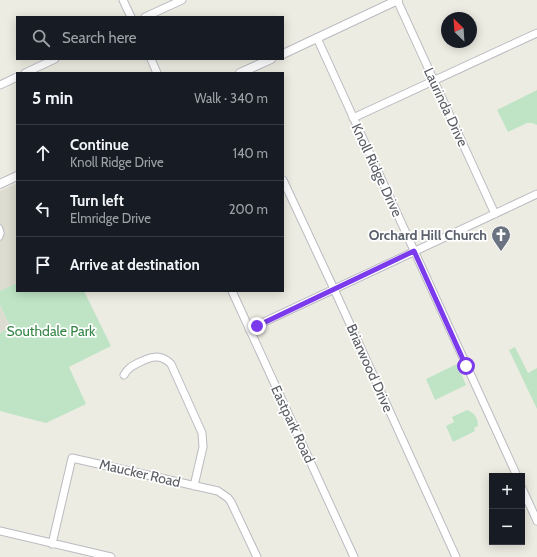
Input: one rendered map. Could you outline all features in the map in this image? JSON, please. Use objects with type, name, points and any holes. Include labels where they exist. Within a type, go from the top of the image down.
[{"type":"street","points":[[123,0],[131,16]]},
{"type":"street","points":[[147,16],[182,0]]},
{"type":"street","points":[[284,54],[398,0]]},
{"type":"street","name":"Laurinda Drive","points":[[398,0],[495,214]]},
{"type":"street","points":[[354,118],[537,33]]},
{"type":"street","name":"Knoll Ridge Drive","points":[[317,38],[516,473]]},
{"type":"street","points":[[27,72],[53,60]]},
{"type":"street","points":[[150,60],[156,72]]},
{"type":"street","points":[[242,72],[269,60]]},
{"type":"street","points":[[0,85],[16,77]]},
{"type":"street","points":[[0,184],[16,176]]},
{"type":"street","name":"Briarwood Drive","points":[[284,182],[456,557]]},
{"type":"street","points":[[249,329],[537,194]]},
{"type":"street","name":"Eastpark Road","points":[[232,292],[354,557]]},
{"type":"street","points":[[124,375],[131,367],[149,358],[161,358],[167,360],[171,364],[202,433],[203,447],[194,486]]},
{"type":"street","name":"Maucker Road","points":[[52,544],[72,458],[218,491],[231,502],[257,557]]},
{"type":"street","points":[[525,495],[537,521]]},
{"type":"street","points":[[0,531],[111,557]]},
{"type":"lane","points":[[0,226],[2,233],[0,238]]},
{"type":"shaded area","points":[[16,183],[16,283],[0,291],[0,191]]},
{"type":"shaded area","points":[[0,305],[11,328],[0,333]]},
{"type":"green space","points":[[537,90],[537,125],[527,123],[508,132],[497,110]]},
{"type":"green space","name":"Southdale Park","points":[[16,283],[16,292],[84,292],[111,346],[69,367],[86,404],[46,423],[0,411],[0,333],[11,328],[0,305],[0,291]]},
{"type":"green space","points":[[515,347],[528,373],[537,368],[537,409],[509,350]]},
{"type":"green space","points":[[457,364],[466,385],[435,400],[426,379]]},
{"type":"green space","points":[[467,410],[476,416],[478,426],[474,428],[475,431],[453,442],[446,426],[454,422],[452,417]]},
{"type":"place","name":"Orchard Hill Church","points":[[501,252]]},
{"type":"route","points":[[257,326],[414,251],[466,366]]}]
